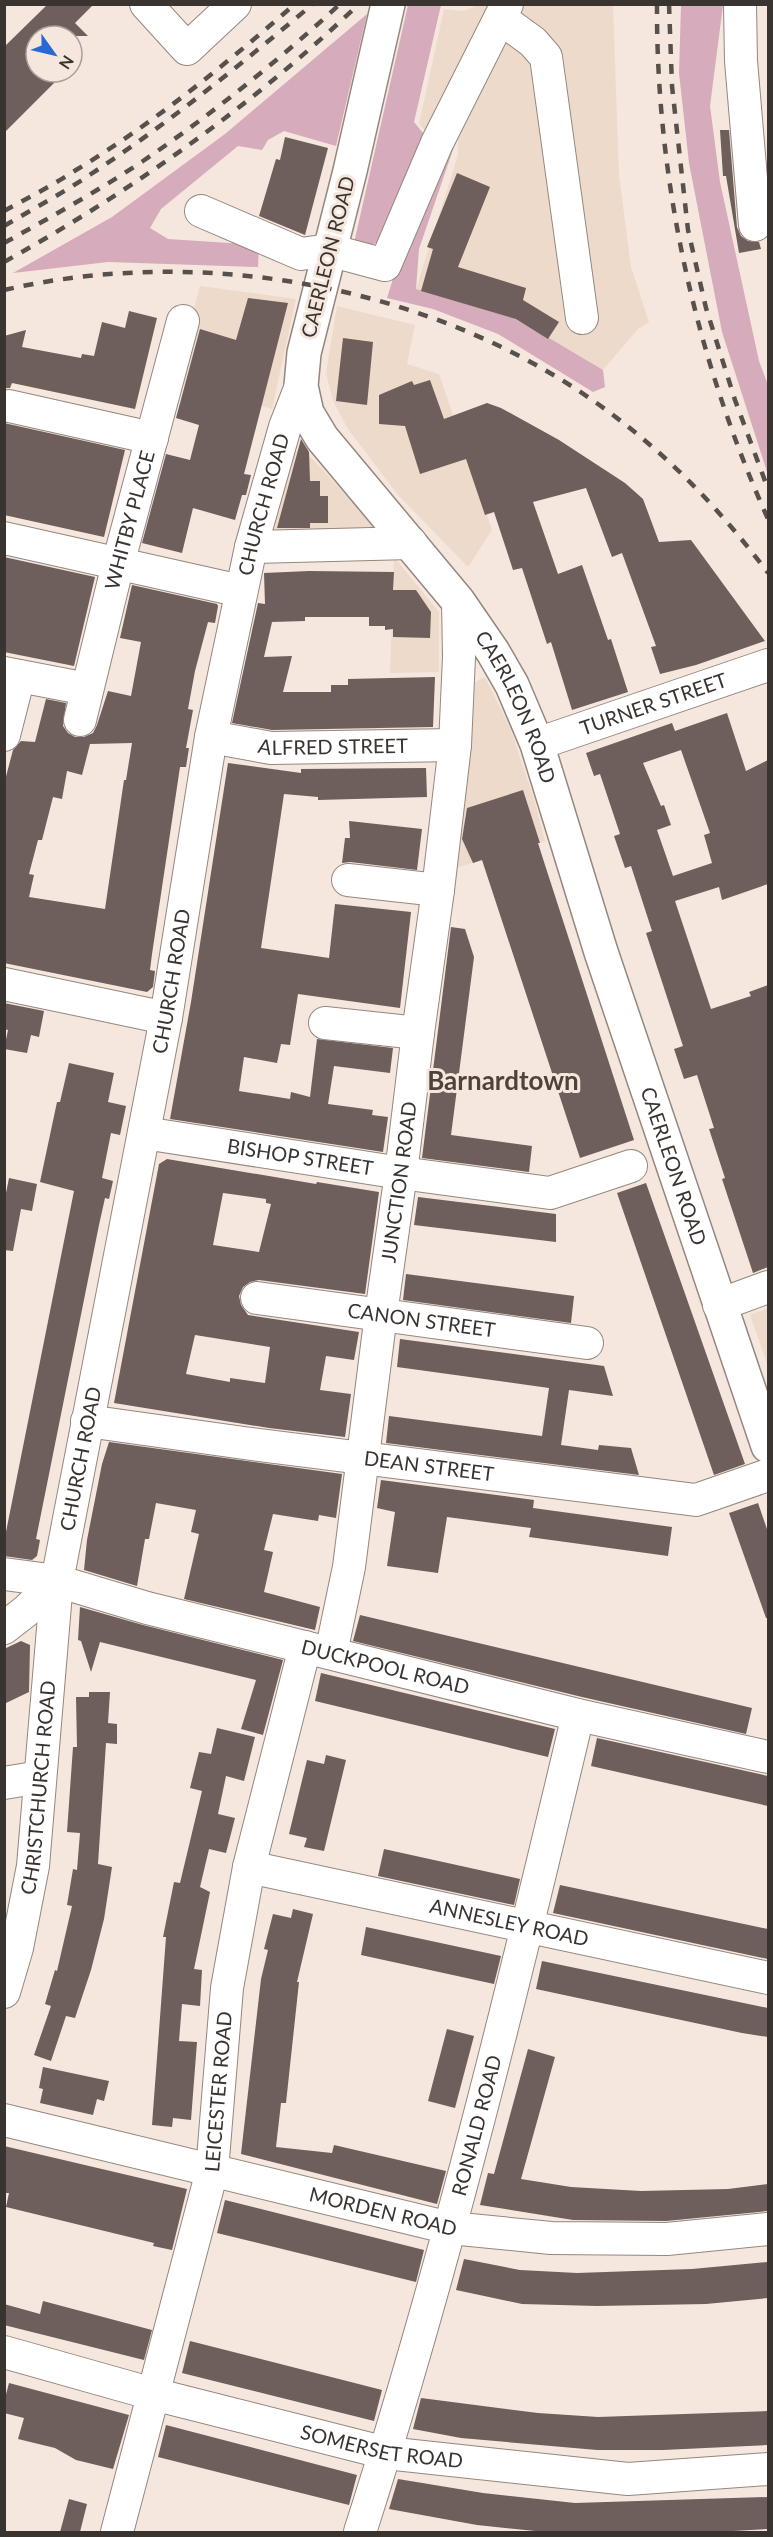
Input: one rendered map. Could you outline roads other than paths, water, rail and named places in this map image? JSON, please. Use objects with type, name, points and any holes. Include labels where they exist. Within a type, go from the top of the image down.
[{"type":"main road","name":"CAERLEON ROAD","points":[[388,4],[350,171],[304,353],[301,386],[307,413],[322,438],[458,601],[507,676],[537,744],[601,952],[768,1446]]},
{"type":"street","points":[[146,4],[187,49],[235,4]]},
{"type":"street","points":[[740,4],[755,64],[755,225]]},
{"type":"street","points":[[201,211],[301,254],[329,250],[384,265],[437,143],[504,11],[546,57],[582,318]]},
{"type":"street","name":"WHITBY PLACE","points":[[81,720],[118,564],[183,321]]},
{"type":"street","name":"CHURCH ROAD","points":[[57,1581],[166,1018],[211,737],[252,547],[285,427],[301,386]]},
{"type":"street","points":[[9,406],[152,438]]},
{"type":"street","points":[[4,537],[241,591]]},
{"type":"street","points":[[252,547],[411,543]]},
{"type":"street","name":"JUNCTION ROAD","points":[[318,1650],[349,1567],[364,1458],[455,745],[459,657],[458,601]]},
{"type":"street","name":"TURNER STREET","points":[[537,744],[767,670]]},
{"type":"street","points":[[4,735],[12,674],[87,689]]},
{"type":"street","name":"ALFRED STREET","points":[[211,737],[271,748],[455,745]]},
{"type":"street","points":[[348,880],[438,890]]},
{"type":"street","points":[[4,984],[166,1018]]},
{"type":"street","points":[[325,1023],[418,1032]]},
{"type":"street","name":"BISHOP STREET","points":[[144,1133],[401,1173],[550,1193],[631,1166]]},
{"type":"street","points":[[719,1305],[768,1287]]},
{"type":"street","name":"CANON STREET","points":[[257,1298],[587,1343]]},
{"type":"street","name":"DEAN STREET","points":[[87,1421],[696,1500],[768,1475]]},
{"type":"street","name":"DUCKPOOL ROAD","points":[[4,1574],[57,1581],[147,1608],[578,1714],[768,1757]]},
{"type":"street","points":[[4,1628],[27,1611],[57,1581]]},
{"type":"street","name":"CHRISTCHURCH ROAD","points":[[4,1992],[17,1948],[33,1866],[57,1581]]},
{"type":"street","name":"LEICESTER ROAD","points":[[117,2532],[212,2171],[227,1988],[249,1867],[318,1650]]},
{"type":"street","name":"RONALD ROAD","points":[[360,2532],[386,2453],[450,2228],[528,1928],[578,1714]]},
{"type":"street","points":[[4,1783],[40,1777]]},
{"type":"street","name":"ANNESLEY ROAD","points":[[249,1867],[768,1978]]},
{"type":"street","name":"MORDEN ROAD","points":[[4,2120],[450,2228],[551,2238],[667,2239],[768,2229]]},
{"type":"street","name":"SOMERSET ROAD","points":[[4,2352],[153,2394],[386,2453],[628,2479],[768,2469]]},
{"type":"railway","points":[[4,211],[58,181],[133,133],[243,49],[295,4]]},
{"type":"railway","points":[[4,226],[120,155],[232,71],[313,4]]},
{"type":"railway","points":[[4,243],[109,183],[169,143],[244,86],[340,4]]},
{"type":"railway","points":[[4,262],[99,206],[190,144],[277,77],[359,4]]},
{"type":"railway","points":[[657,4],[664,137],[685,268],[720,396],[768,519]]},
{"type":"railway","points":[[669,4],[672,86],[688,230],[706,308],[735,400],[768,489]]},
{"type":"railway","points":[[4,290],[82,277],[162,272],[242,275],[322,287],[401,307],[476,335],[547,371],[613,415],[656,450],[696,488],[768,573]]},
{"type":"district","name":"Barnardtown","points":[[503,1081]]}]
